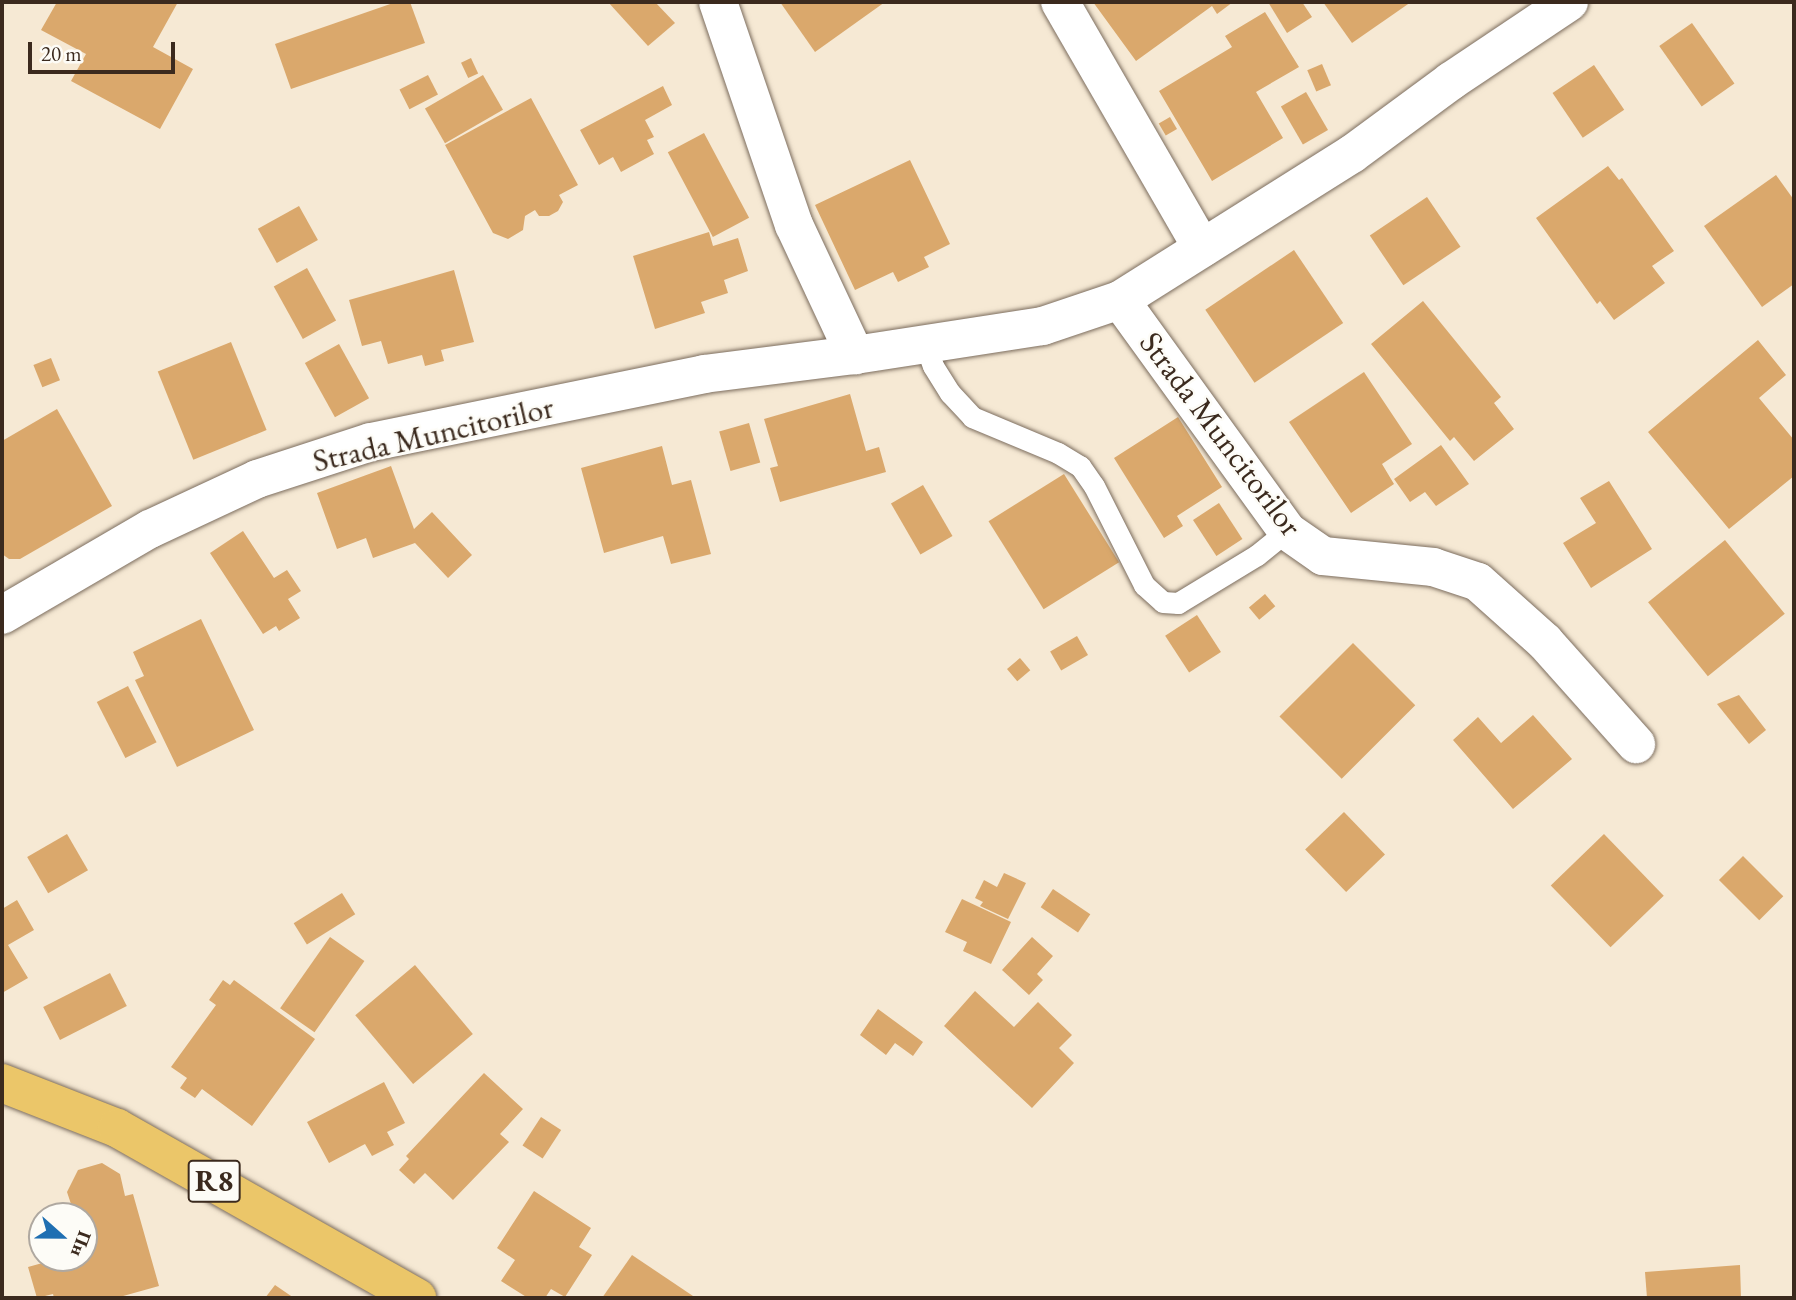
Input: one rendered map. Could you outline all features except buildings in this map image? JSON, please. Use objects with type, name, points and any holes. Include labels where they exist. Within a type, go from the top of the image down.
[{"type":"highway","name":"R8","points":[[2,1083],[117,1128],[418,1298]]},
{"type":"street","points":[[718,2],[794,225],[855,355]]},
{"type":"street","points":[[1060,2],[1202,247]]},
{"type":"street","name":"Strada Muncitorilor","points":[[2,615],[150,529],[257,480],[371,442],[704,374],[855,355],[1043,326],[1120,300],[1352,154],[1451,81],[1569,2]]},
{"type":"street","name":"Strada Muncitorilor","points":[[1120,300],[1287,531],[1323,556],[1433,567],[1478,582],[1545,642],[1636,744]]},
{"type":"lane","points":[[925,344],[933,366],[950,393],[972,417],[1058,453],[1080,466],[1094,486],[1144,585],[1163,602],[1178,603],[1257,555],[1287,531]]}]
